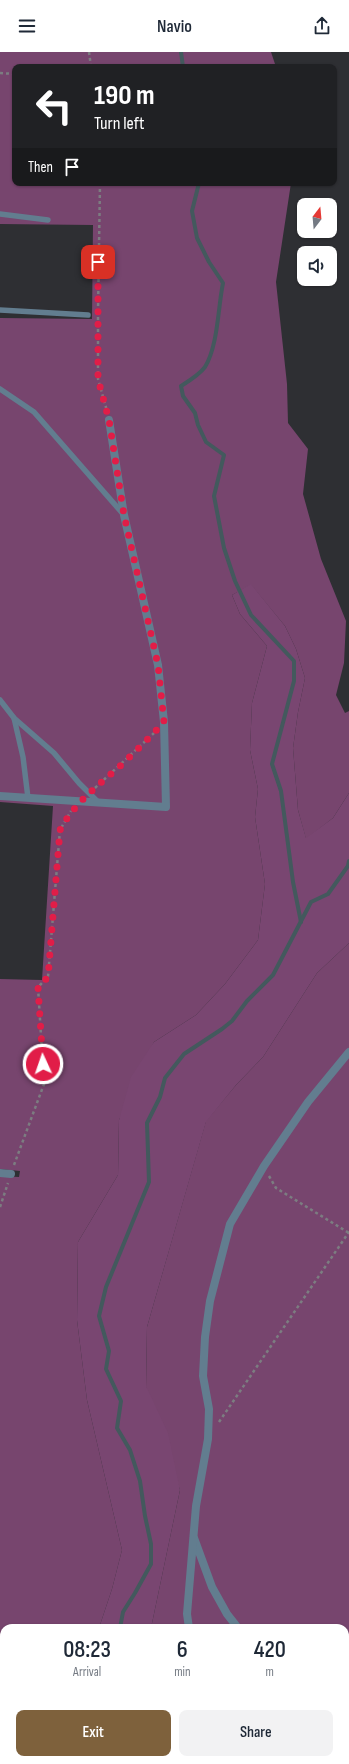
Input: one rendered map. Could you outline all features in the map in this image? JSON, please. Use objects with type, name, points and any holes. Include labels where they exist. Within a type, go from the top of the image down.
[{"type":"street","points":[[0,796],[166,807],[164,722],[158,665],[124,515],[109,420]]},
{"type":"street","points":[[188,1624],[187,1614],[196,1506],[208,1439],[209,1409],[203,1376],[205,1337],[210,1302],[230,1224],[264,1166],[308,1102],[349,1052]]},
{"type":"street","points":[[0,1173],[11,1174]]},
{"type":"street","points":[[193,1535],[212,1587],[227,1614],[235,1624]]},
{"type":"lane","points":[[0,214],[48,220]]},
{"type":"lane","points":[[0,310],[88,315]]},
{"type":"lane","points":[[0,389],[34,412],[124,515]]},
{"type":"lane","points":[[0,700],[14,718],[54,753],[99,803]]},
{"type":"lane","points":[[14,718],[23,757],[28,798]]},
{"type":"path","points":[[89,52],[91,64]]},
{"type":"path","points":[[0,73],[12,74]]},
{"type":"path","points":[[100,186],[97,293],[98,379],[109,420]]},
{"type":"path","points":[[89,793],[122,764],[164,722]]},
{"type":"path","points":[[0,1208],[44,1084],[38,987],[48,977],[60,830],[67,816],[80,802]]},
{"type":"path","points":[[208,1439],[349,1232],[276,1188],[264,1166]]},
{"type":"shaded area","points":[[0,52],[271,52],[275,64],[12,64],[12,186],[291,186],[276,282],[287,384],[288,423],[308,449],[303,494],[321,559],[346,621],[344,663],[336,695],[345,713],[349,711],[349,793],[333,818],[306,839],[298,810],[293,748],[305,678],[296,649],[285,626],[251,585],[232,595],[240,614],[267,646],[252,703],[250,750],[258,789],[255,817],[265,884],[258,940],[225,984],[196,1015],[154,1042],[119,1120],[118,1175],[78,1242],[77,1320],[87,1400],[122,1550],[112,1589],[100,1624],[0,1624],[0,1176],[19,1177],[20,1171],[0,1169],[0,979],[42,980],[53,806],[0,802],[0,318],[92,319],[93,225],[0,224]]},
{"type":"shaded area","points":[[251,584],[285,626],[296,649],[305,678],[293,748],[298,810],[306,838],[333,818],[349,793],[349,943],[317,973],[263,1057],[236,1085],[206,1122],[147,1327],[146,1386],[168,1433],[180,1490],[152,1624],[100,1624],[112,1589],[122,1550],[87,1400],[77,1320],[78,1242],[118,1175],[119,1120],[131,1077],[154,1042],[196,1015],[225,984],[258,940],[265,884],[255,817],[258,789],[250,750],[252,703],[267,646],[240,614],[232,595]]},
{"type":"shaded area","points":[[349,943],[349,1624],[152,1624],[180,1490],[146,1387],[147,1327],[206,1121],[236,1085],[263,1057],[317,973]]},
{"type":"waterway","points":[[181,52],[183,64]]},
{"type":"waterway","points":[[198,186],[192,211],[197,238],[209,262],[223,283],[215,338],[209,358],[205,367],[200,373],[181,386],[183,396],[195,413],[198,425],[206,442],[224,455],[214,496],[224,548],[235,581],[251,615],[294,661],[294,681],[272,764],[281,791],[293,882],[301,922]]},
{"type":"waterway","points":[[121,1624],[123,1612],[151,1564],[151,1544],[140,1481],[130,1450],[117,1428],[121,1401],[106,1369],[109,1351],[99,1316],[106,1287],[149,1182],[147,1123],[160,1097],[165,1078],[184,1054],[232,1021],[247,1001],[273,975],[311,902],[328,894],[348,866],[349,861]]},
{"type":"route","points":[[43,1064],[38,987],[48,977],[60,830],[67,816],[80,802],[141,746],[164,722],[158,665],[124,515],[109,420],[98,379],[98,262]]}]
